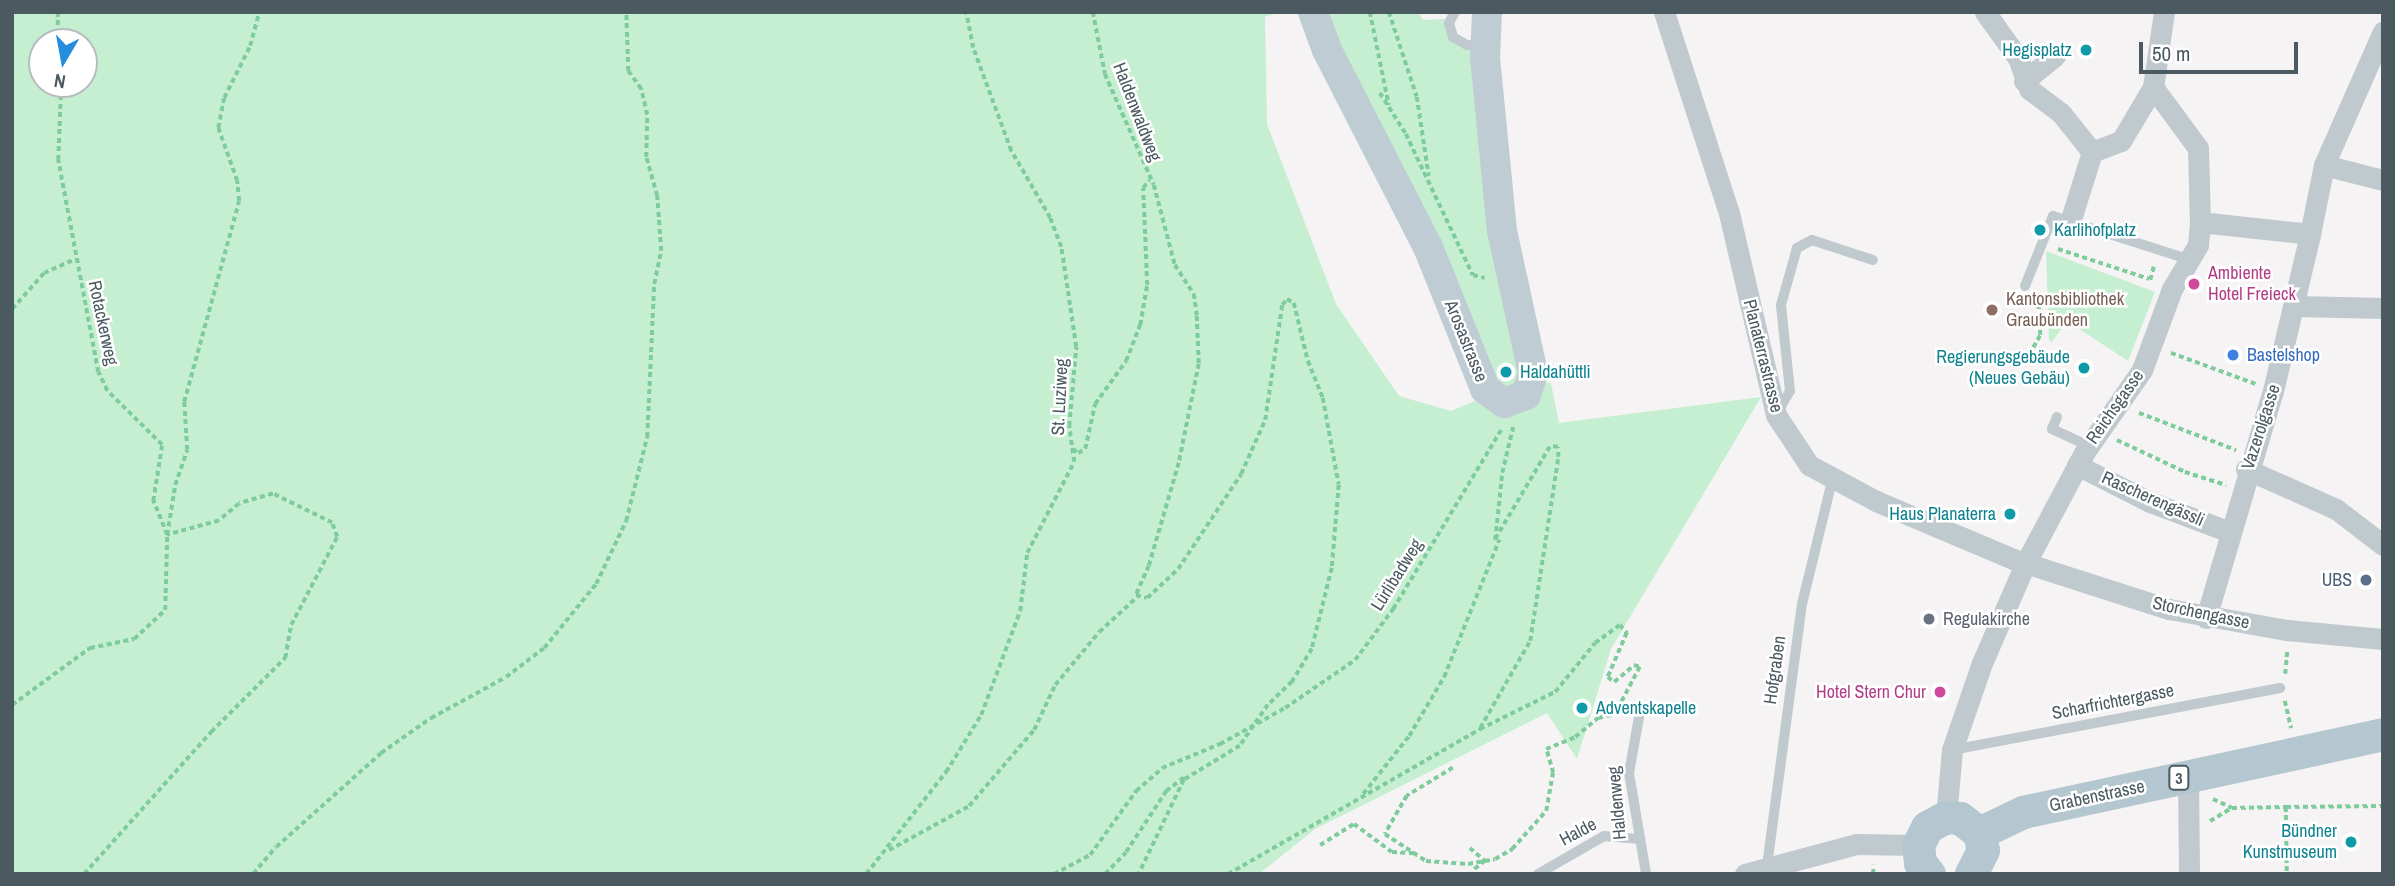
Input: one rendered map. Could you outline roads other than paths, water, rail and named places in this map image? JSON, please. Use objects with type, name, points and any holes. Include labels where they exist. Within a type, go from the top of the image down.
[{"type":"main road","name":"Arosastrasse","points":[[1313,12],[1327,50],[1428,247],[1485,389],[1496,400],[1512,407],[1526,395],[1533,373],[1502,231],[1484,45]]},
{"type":"main road","points":[[1484,45],[1487,12]]},
{"type":"main road","name":"Grabenstrasse","points":[[1979,833],[2022,812],[2199,786],[2383,734]]},
{"type":"main road","points":[[1924,859],[1927,827],[1946,817],[1960,818],[1979,833],[1983,850],[1971,874]]},
{"type":"street","name":"Planaterrastrasse","points":[[1664,12],[1729,213],[1776,415],[1809,465],[1832,481],[2025,564]]},
{"type":"street","points":[[1985,12],[2015,53],[2024,80],[2034,95],[2067,119],[2092,152]]},
{"type":"street","points":[[2092,152],[2121,141],[2153,87],[2164,12]]},
{"type":"street","points":[[2200,222],[2309,234],[2324,165],[2383,31]]},
{"type":"street","points":[[2024,80],[2055,56]]},
{"type":"street","name":"Reichsgasse","points":[[1946,817],[1952,750],[1982,663],[2025,564],[2077,465],[2142,370],[2193,252],[2200,222],[2199,148],[2153,87]]},
{"type":"street","points":[[2070,222],[2092,152]]},
{"type":"street","points":[[2324,165],[2383,180]]},
{"type":"street","name":"Vazerolgasse","points":[[2206,618],[2246,472],[2273,390],[2295,306],[2309,234]]},
{"type":"street","points":[[2295,306],[2383,308]]},
{"type":"street","name":"Rascherengässli","points":[[2077,465],[2150,502],[2230,532]]},
{"type":"street","points":[[2246,472],[2336,509],[2383,545]]},
{"type":"street","name":"Storchengasse","points":[[2025,564],[2206,618],[2383,639]]},
{"type":"street","points":[[2189,874],[2199,786]]},
{"type":"street","points":[[1745,874],[1856,844],[1924,859]]},
{"type":"lane","points":[[1455,12],[1449,23],[1453,37],[1467,45],[1484,45]]},
{"type":"lane","points":[[2025,286],[2053,216],[2193,252]]},
{"type":"lane","points":[[1776,415],[1790,391],[1782,348],[1781,305],[1797,248],[1812,240],[1873,260]]},
{"type":"lane","points":[[2057,417],[2052,429],[2094,438]]},
{"type":"lane","name":"Hofgraben","points":[[1767,866],[1802,604],[1832,481]]},
{"type":"lane","name":"Scharfrichtergasse","points":[[1952,750],[2280,688]]},
{"type":"lane","name":"Haldenweg","points":[[1639,717],[1629,773],[1637,839],[1646,874]]},
{"type":"lane","name":"Halde","points":[[1538,874],[1604,836],[1637,839]]},
{"type":"place","name":"Hegisplatz","points":[[2086,50]]},
{"type":"place","name":"Karlihofplatz","points":[[2040,230]]},
{"type":"place","name":"Ambiente Hotel Freieck","points":[[2194,284]]},
{"type":"place","name":"Kantonsbibliothek Graubünden","points":[[1992,310]]},
{"type":"place","name":"Bastelshop","points":[[2233,355]]},
{"type":"place","name":"Regierungsgebäude (Neues Gebäu)","points":[[2084,368]]},
{"type":"place","name":"Haldahüttli","points":[[1506,372]]},
{"type":"place","name":"Haus Planaterra","points":[[2010,514]]},
{"type":"place","name":"UBS","points":[[2366,580]]},
{"type":"place","name":"Regulakirche","points":[[1929,619]]},
{"type":"place","name":"Hotel Stern Chur","points":[[1940,692]]},
{"type":"place","name":"Adventskapelle","points":[[1582,708]]},
{"type":"place","name":"Bündner Kunstmuseum","points":[[2351,842]]}]
